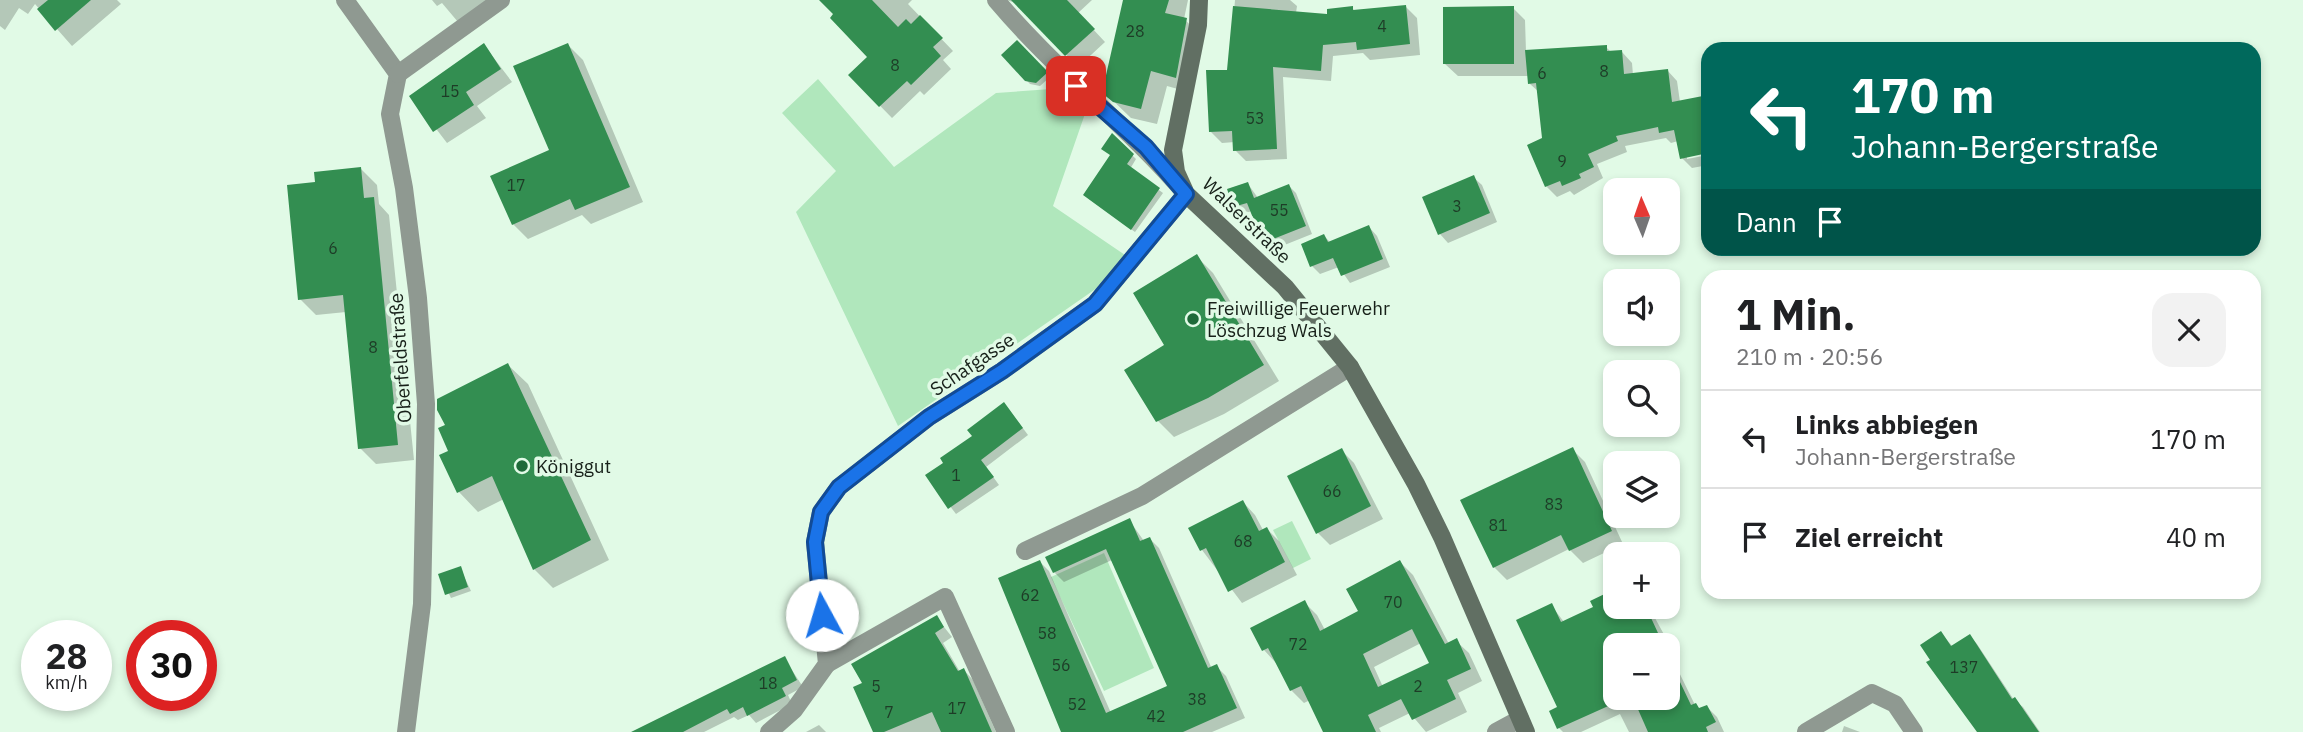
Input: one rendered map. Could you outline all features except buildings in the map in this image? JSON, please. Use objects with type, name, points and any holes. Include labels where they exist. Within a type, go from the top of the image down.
[{"type":"street","points":[[345,0],[398,74],[502,0]]},
{"type":"street","points":[[996,0],[1033,44],[1146,147],[1186,194]]},
{"type":"street","name":"Walserstraße","points":[[1199,0],[1198,25],[1173,150],[1176,172],[1186,194],[1285,287],[1350,367],[1437,526],[1523,726]]},
{"type":"street","name":"Oberfeldstraße","points":[[398,74],[390,114],[404,188],[418,298],[426,404],[422,604],[406,732]]},
{"type":"street","name":"Schafgasse","points":[[827,664],[815,542],[821,512],[839,487],[929,417],[1002,371],[1095,304],[1186,194]]},
{"type":"street","points":[[1025,551],[1142,496],[1350,367]]},
{"type":"street","points":[[769,732],[794,710],[827,664],[945,597],[1006,732]]},
{"type":"street","points":[[1806,732],[1872,693],[1895,704],[1914,732]]},
{"type":"street","points":[[1496,732],[1523,726]]},
{"type":"green space","points":[[818,79],[894,167],[996,93],[1065,88],[1087,108],[1053,206],[1125,255],[1097,288],[898,426],[796,212],[836,171],[782,113]]},
{"type":"green space","points":[[1292,521],[1311,559],[1293,568],[1273,530]]},
{"type":"green space","points":[[1104,553],[1154,668],[1104,691],[1051,577]]},
{"type":"place","name":"Freiwillige Feuerwehr Löschzug Wals","points":[[1193,319]]},
{"type":"place","name":"Königgut","points":[[522,466]]},
{"type":"route","points":[[822,615],[815,542],[821,512],[839,487],[929,417],[1002,371],[1095,304],[1186,194],[1146,147],[1076,86]]}]
